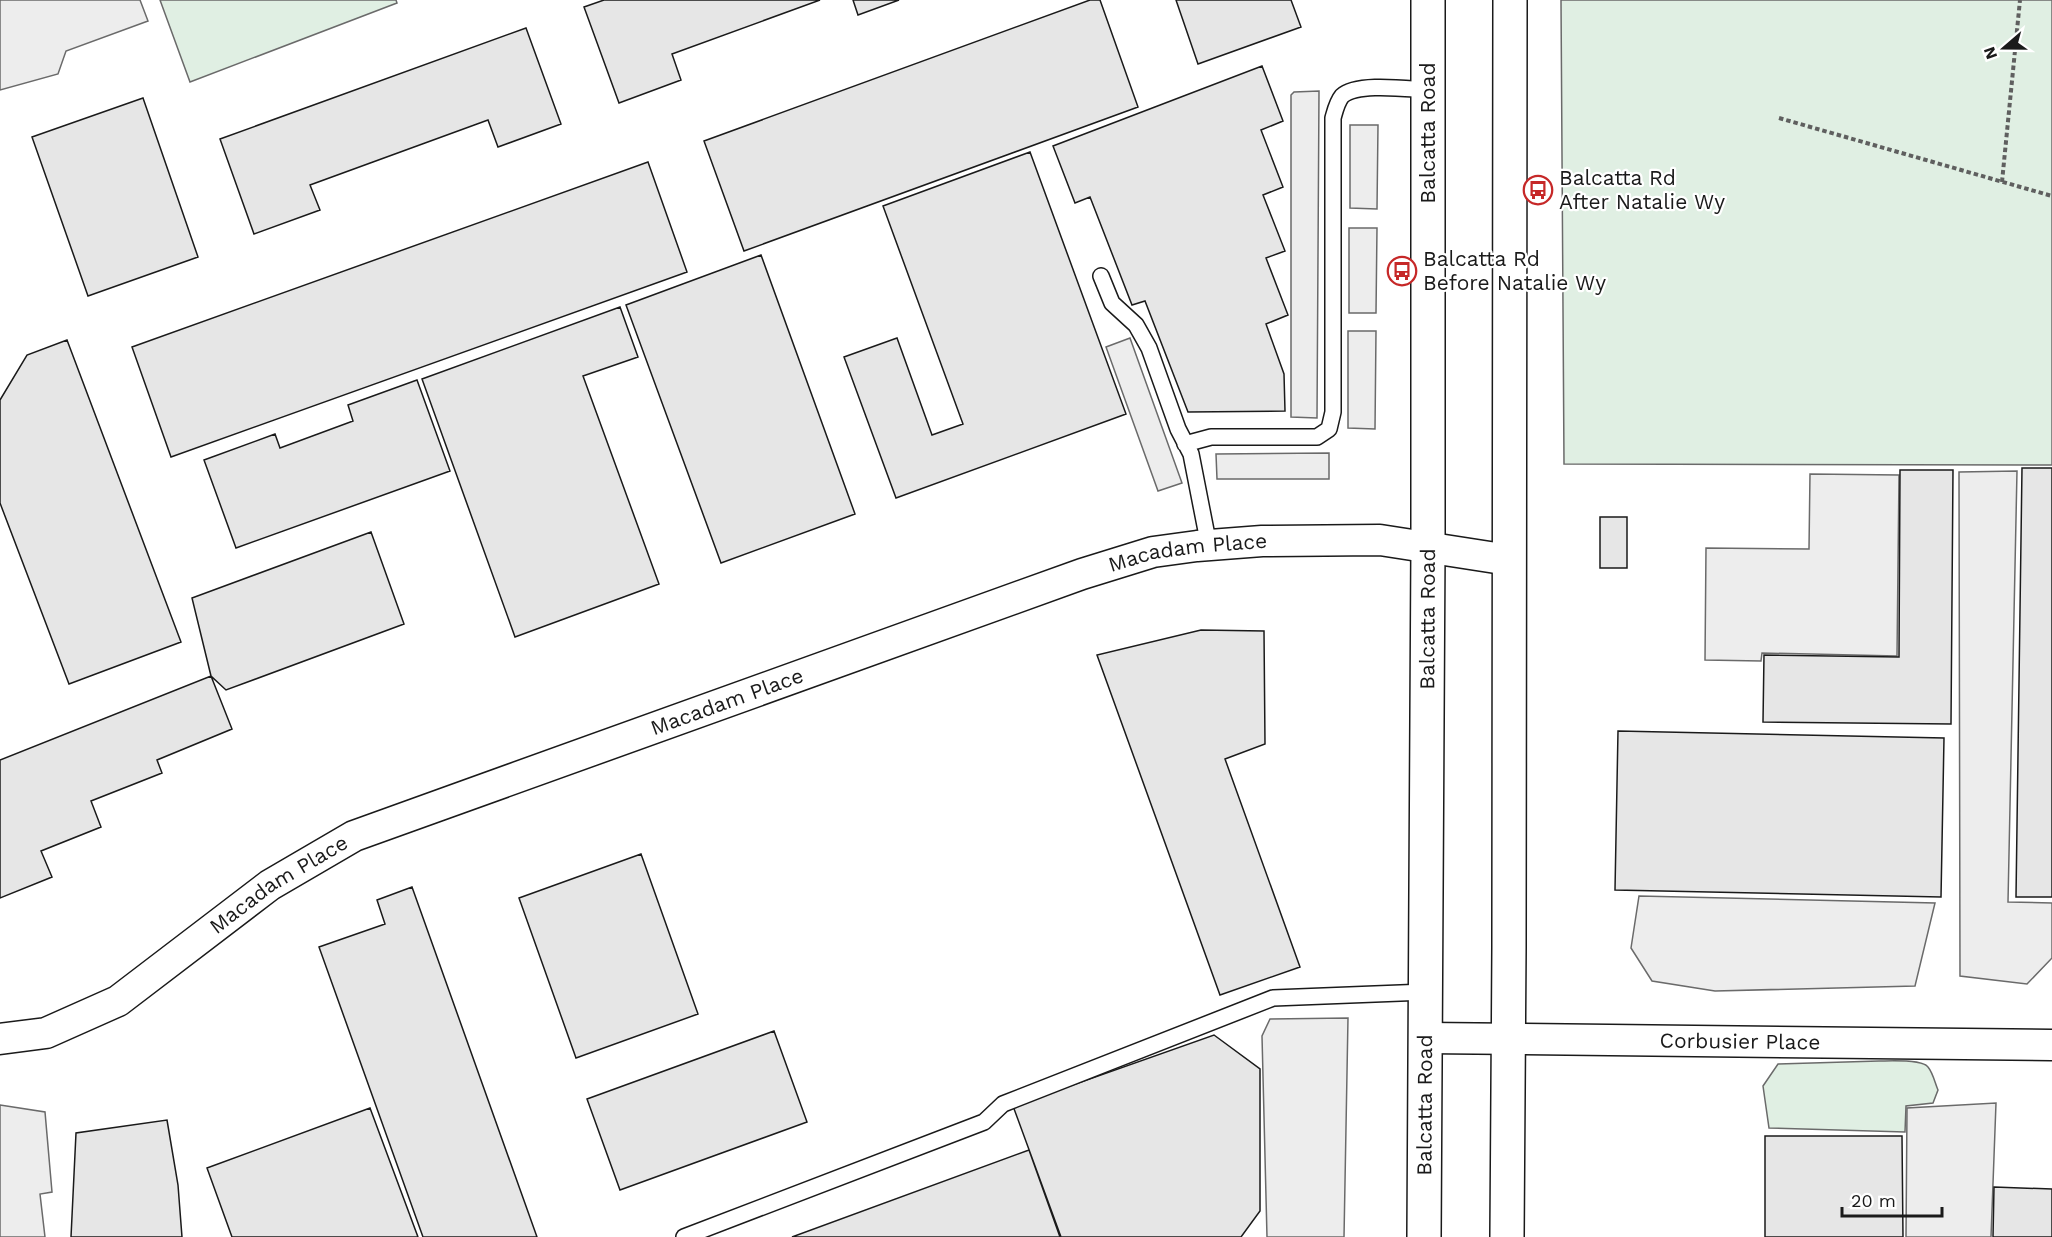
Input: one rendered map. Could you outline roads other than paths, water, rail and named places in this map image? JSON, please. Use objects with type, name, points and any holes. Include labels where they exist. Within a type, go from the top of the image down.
[{"type":"main road","name":"Balcatta Road","points":[[1424,1237],[1428,0]]},
{"type":"main road","points":[[1507,1237],[1510,0]]},
{"type":"street","name":"Macadam Place","points":[[0,1039],[46,1033],[118,1001],[270,885],[354,836],[1082,574],[1153,552],[1262,541],[1380,540],[1509,560]]},
{"type":"street","name":"Corbusier Place","points":[[1426,1038],[2052,1045]]},
{"type":"lane","points":[[1185,444],[1211,437],[1317,437],[1329,429],[1333,412],[1333,118],[1337,105],[1348,92],[1378,88],[1428,90]]},
{"type":"lane","points":[[1101,276],[1112,303],[1136,325],[1149,348],[1185,444],[1191,454],[1209,546]]},
{"type":"lane","points":[[684,1237],[984,1122],[1003,1104],[1273,998],[1426,992]]},
{"type":"place","name":"Balcatta Rd After Natalie Wy","points":[[1538,190]]},
{"type":"place","name":"Balcatta Rd Before Natalie Wy","points":[[1402,271]]}]
